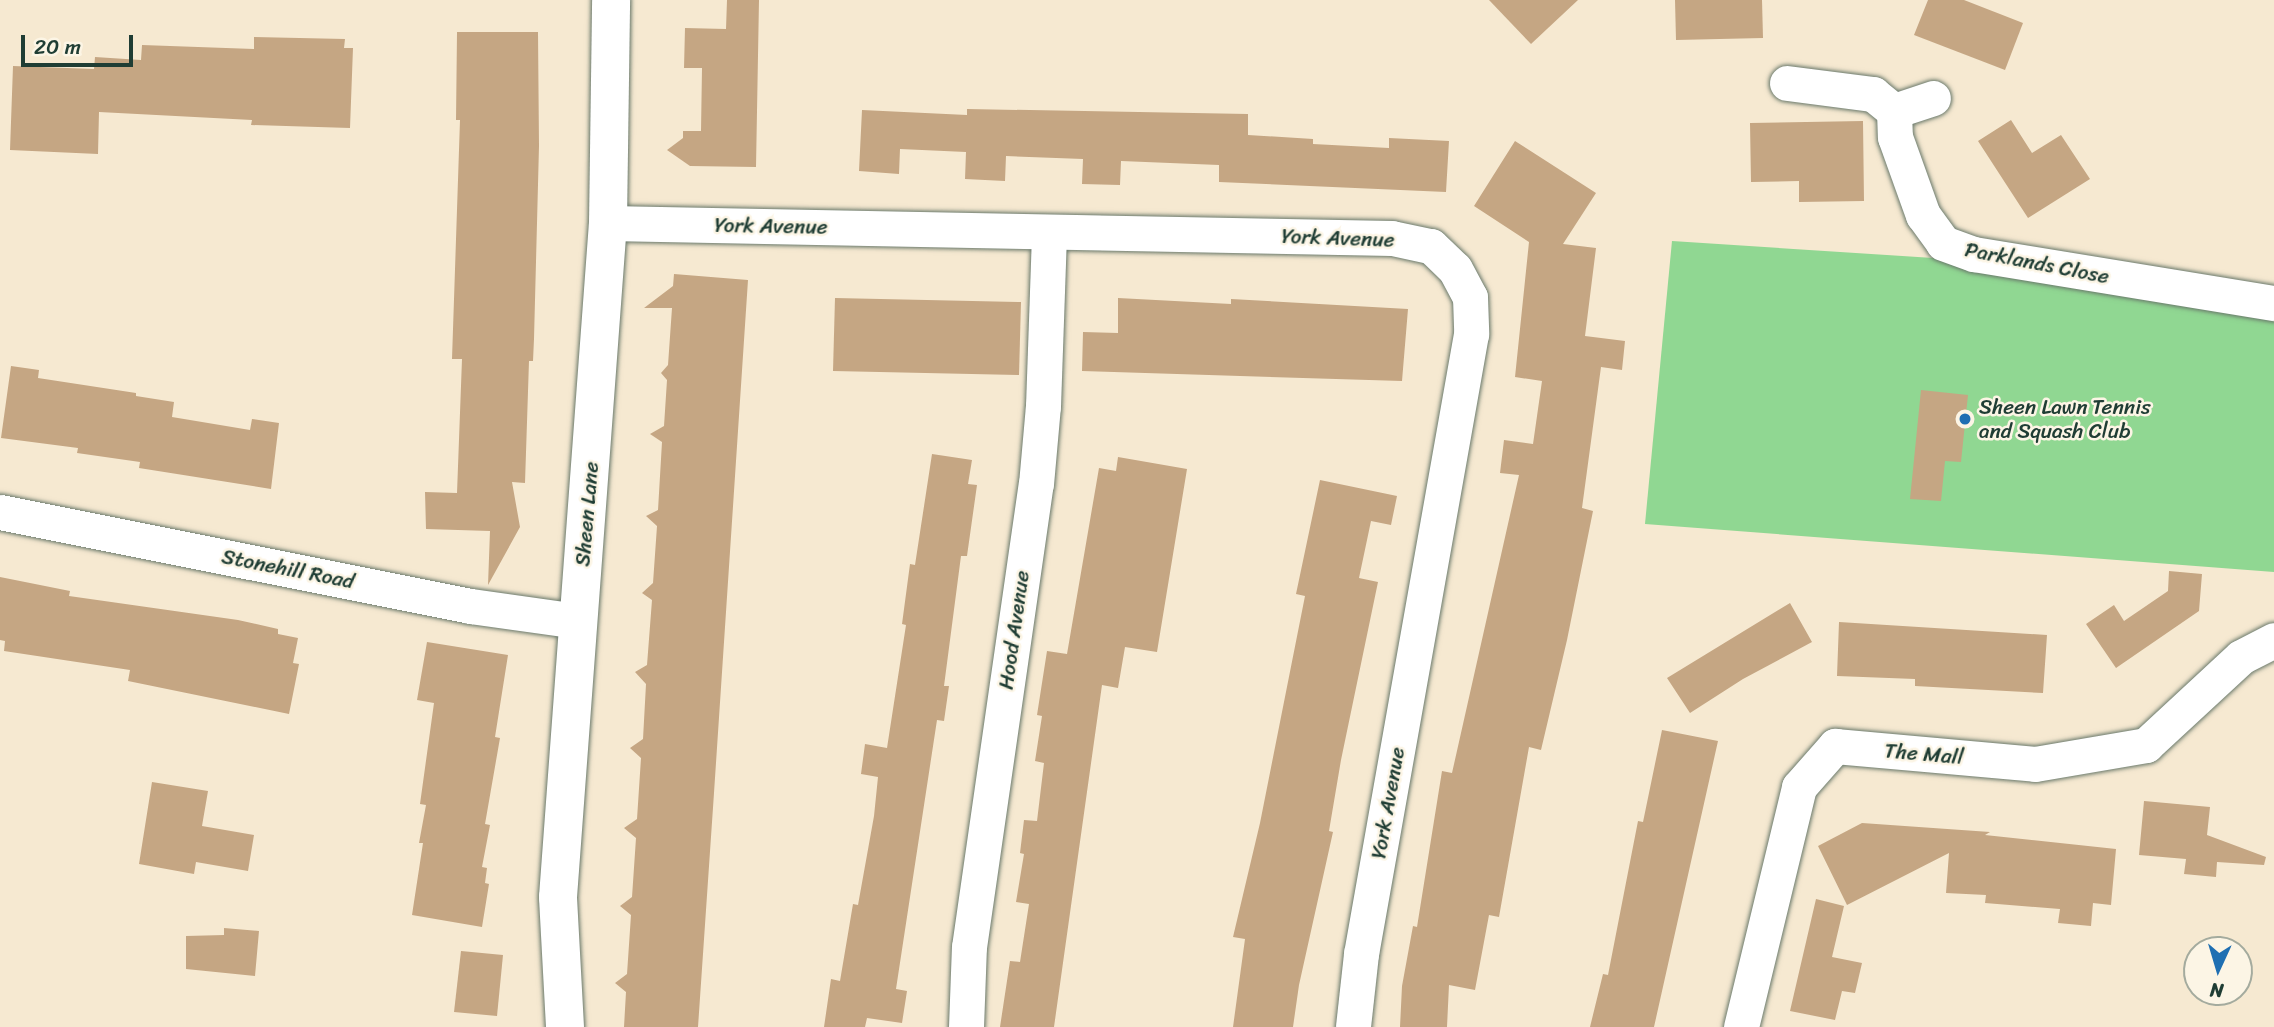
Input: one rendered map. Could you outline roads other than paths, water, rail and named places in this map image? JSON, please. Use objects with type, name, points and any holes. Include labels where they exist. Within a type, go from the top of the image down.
[{"type":"main road","name":"Sheen Lane","points":[[565,1027],[558,897],[608,223],[611,0]]},
{"type":"street","points":[[1787,83],[1873,94],[1894,111],[1933,98]]},
{"type":"street","name":"Parklands Close","points":[[1894,111],[1895,136],[1923,215],[1943,243],[1974,254],[2274,303]]},
{"type":"street","name":"York Avenue","points":[[608,223],[1392,238],[1431,246],[1455,269],[1470,297],[1471,334],[1457,427],[1361,954],[1353,1027]]},
{"type":"street","name":"Hood Avenue","points":[[966,1027],[969,947],[1036,484],[1043,406],[1049,232]]},
{"type":"street","name":"Stonehill Road","points":[[0,512],[471,606],[578,621]]},
{"type":"street","name":"The Mall","points":[[1741,1027],[1799,787],[1835,746],[2035,764],[2146,745],[2241,657],[2274,640]]},
{"type":"place","name":"Sheen Lawn Tennis and Squash Club","points":[[1965,419]]}]
